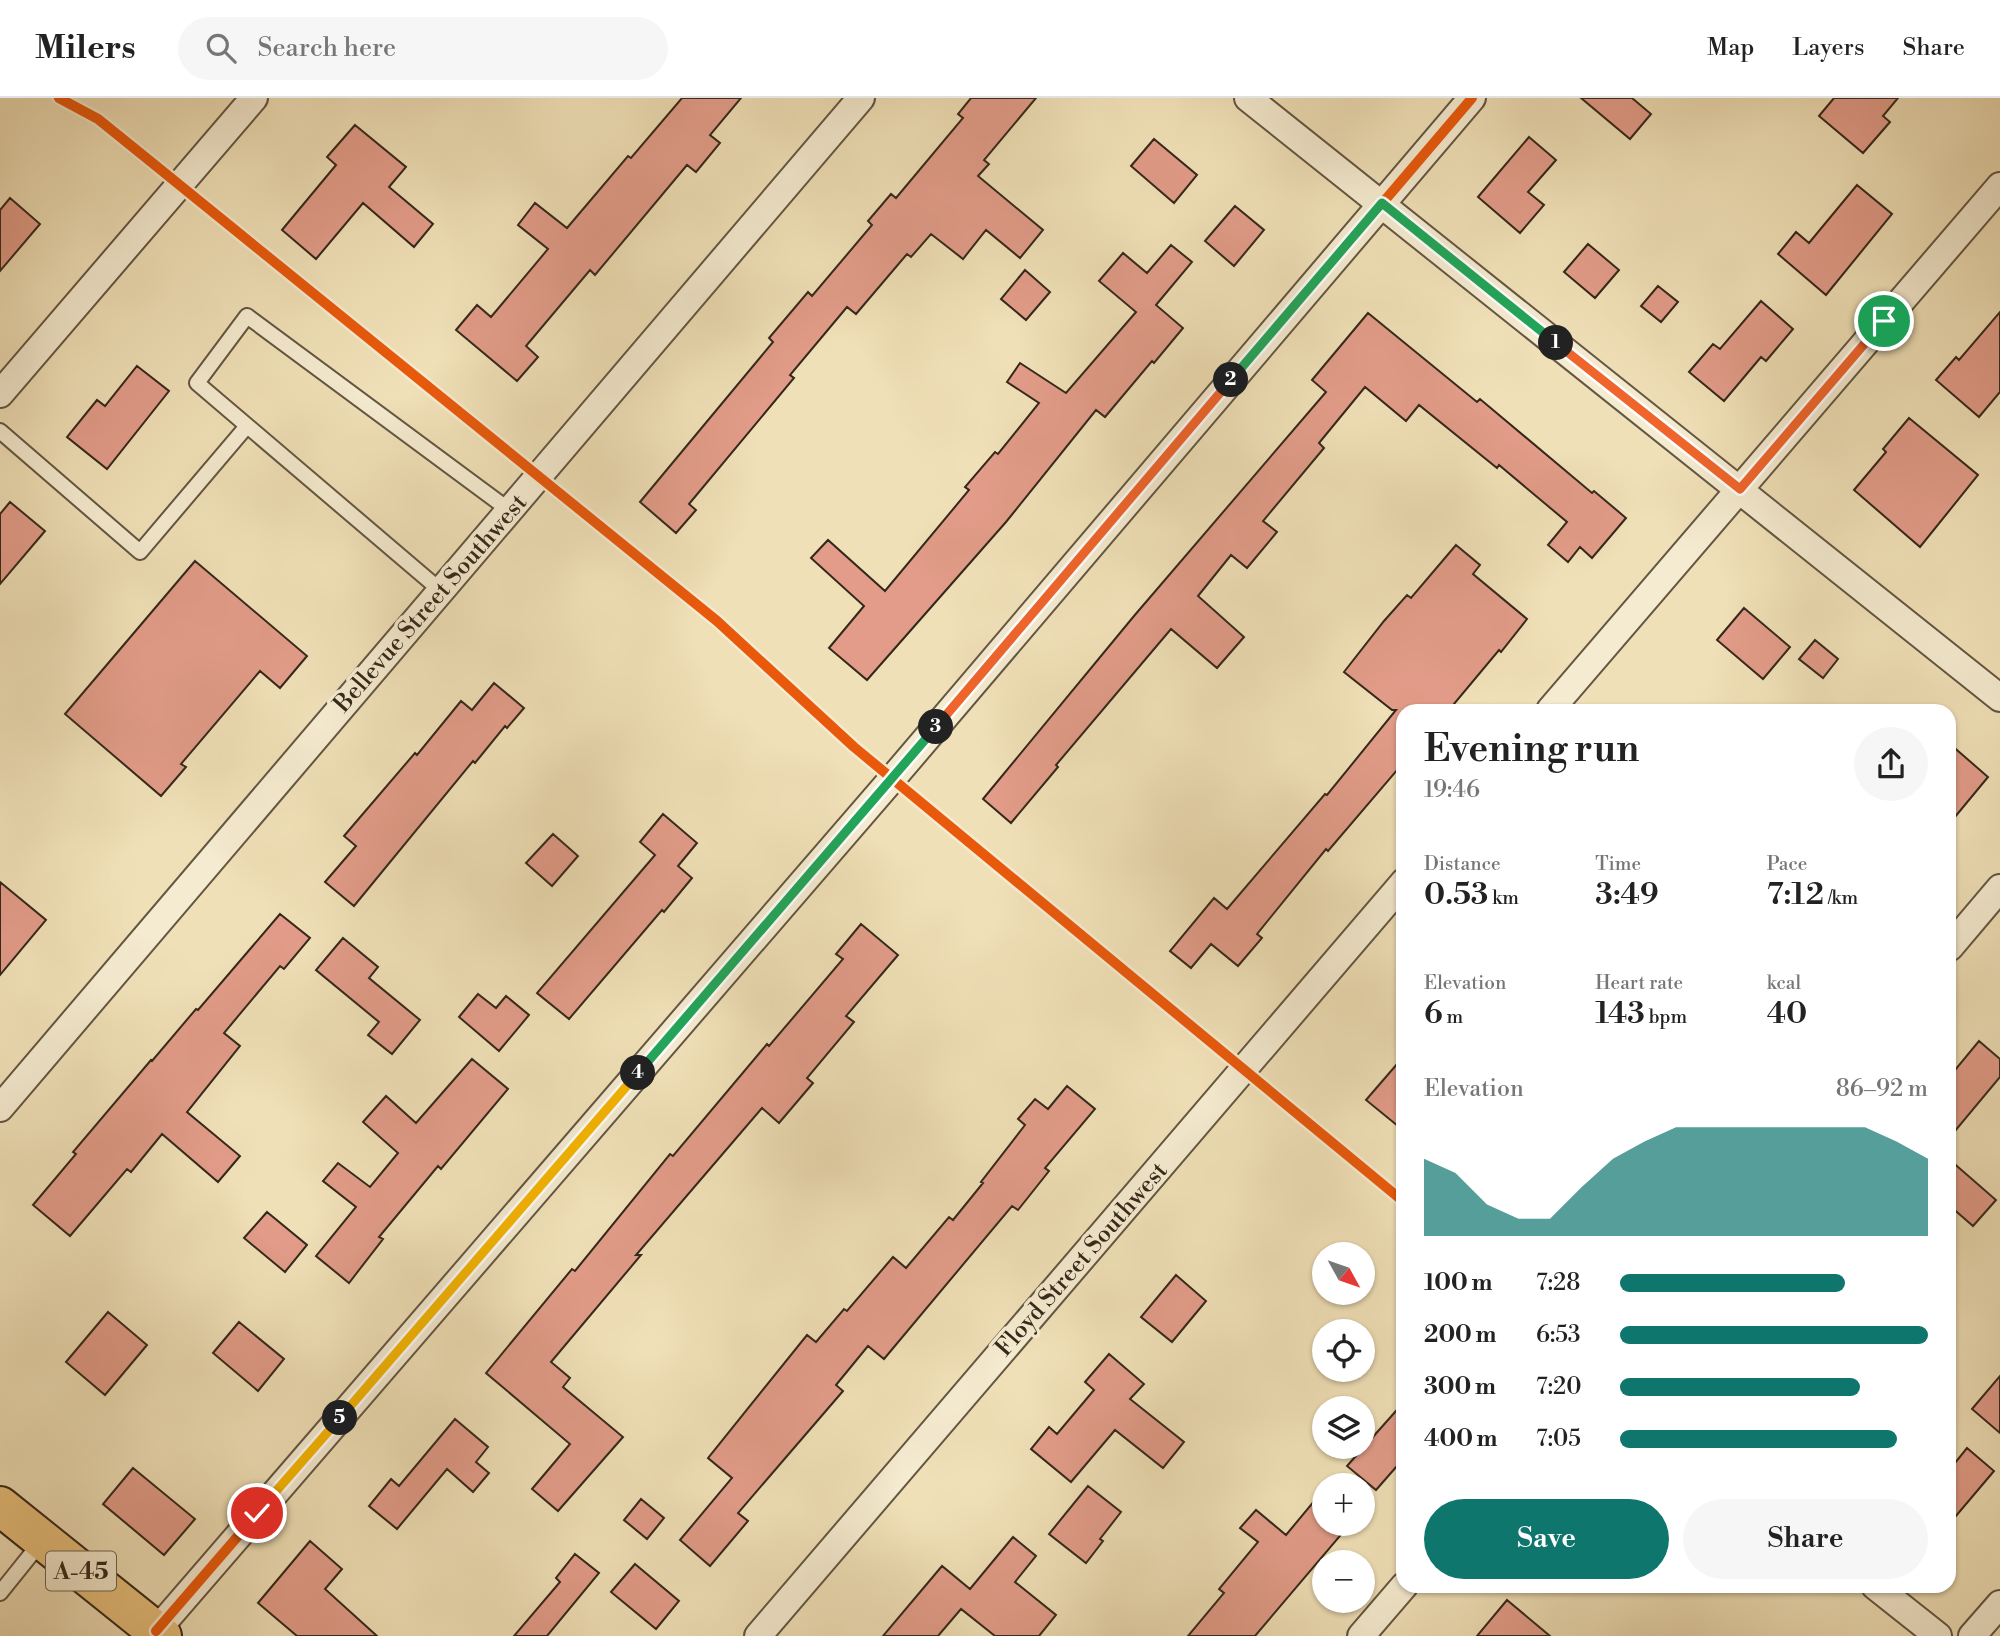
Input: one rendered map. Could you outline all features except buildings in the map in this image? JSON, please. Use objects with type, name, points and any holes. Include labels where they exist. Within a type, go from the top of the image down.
[{"type":"main road","name":"A-45","points":[[0,1506],[159,1633]]},
{"type":"street","points":[[0,394],[254,98]]},
{"type":"street","name":"Bellevue Street Southwest","points":[[0,1108],[861,98]]},
{"type":"street","points":[[1248,98],[2000,698]]},
{"type":"street","points":[[159,1633],[1472,98]]},
{"type":"street","points":[[1555,704],[2000,187]]},
{"type":"street","points":[[1956,940],[2000,888]]},
{"type":"street","name":"Floyd Street Southwest","points":[[758,1636],[1396,891]]},
{"type":"street","points":[[1361,1636],[1398,1593]]},
{"type":"street","points":[[1884,1593],[1938,1636]]},
{"type":"street","points":[[1972,1636],[2000,1604]]},
{"type":"lane","points":[[440,590],[197,383],[247,316],[509,510]]},
{"type":"lane","points":[[0,431],[140,552],[247,426]]},
{"type":"lane","points":[[0,1593],[43,1541]]},
{"type":"cycle path","points":[[59,98],[98,119],[717,621],[854,747],[1396,1195]]},
{"type":"cycle path","points":[[156,1631],[892,779],[1472,98]]},
{"type":"route","points":[[257,1513],[892,779],[1382,203],[1740,489],[1884,321]]}]
